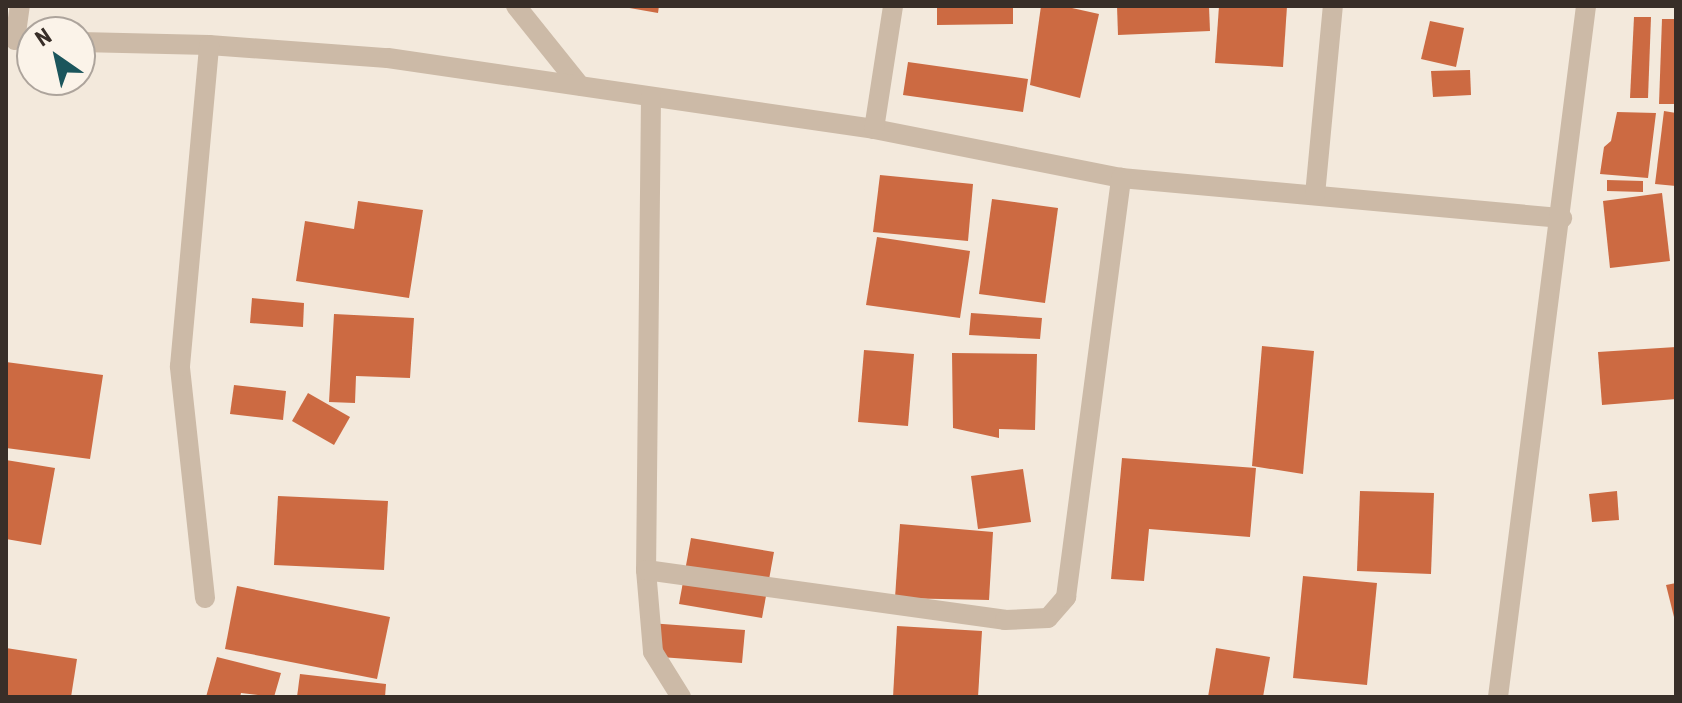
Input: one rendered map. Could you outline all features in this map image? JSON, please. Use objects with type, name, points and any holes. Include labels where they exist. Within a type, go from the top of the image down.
[{"type":"street","points":[[516,6],[580,86]]},
{"type":"street","points":[[874,129],[893,6]]},
{"type":"street","points":[[1315,195],[1333,6]]},
{"type":"street","points":[[1498,697],[1562,218],[1586,6]]},
{"type":"street","points":[[96,42],[209,45],[388,58],[874,129],[1121,178],[1562,218]]},
{"type":"street","points":[[205,598],[180,366],[209,45]]},
{"type":"street","points":[[651,97],[646,570],[653,652],[681,697]]},
{"type":"street","points":[[646,570],[1005,620],[1048,618],[1066,597],[1121,178]]},
{"type":"building","points":[[618,6],[659,6],[658,13]]},
{"type":"building","points":[[937,6],[1013,6],[1013,24],[937,25]]},
{"type":"building","points":[[1041,6],[1063,6],[1099,14],[1080,98],[1030,85]]},
{"type":"building","points":[[1117,6],[1209,6],[1210,31],[1118,35]]},
{"type":"building","points":[[1219,6],[1287,6],[1283,67],[1215,63]]},
{"type":"building","points":[[1634,17],[1651,17],[1648,98],[1630,98]]},
{"type":"building","points":[[1662,19],[1676,19],[1676,104],[1659,104]]},
{"type":"building","points":[[1430,21],[1464,28],[1456,67],[1421,59]]},
{"type":"building","points":[[908,62],[1028,79],[1023,112],[903,95]]},
{"type":"building","points":[[1470,70],[1471,95],[1433,97],[1431,71]]},
{"type":"building","points":[[1664,111],[1676,113],[1676,186],[1655,184]]},
{"type":"building","points":[[1617,112],[1656,113],[1648,178],[1600,174],[1604,147],[1611,141]]},
{"type":"building","points":[[880,175],[973,184],[968,241],[873,232]]},
{"type":"building","points":[[1607,180],[1643,181],[1643,192],[1607,191]]},
{"type":"building","points":[[1662,193],[1670,261],[1610,268],[1603,201]]},
{"type":"building","points":[[992,199],[1058,208],[1045,303],[979,294]]},
{"type":"building","points":[[358,201],[423,210],[409,298],[296,281],[305,221],[354,229]]},
{"type":"building","points":[[877,237],[970,251],[960,318],[866,305]]},
{"type":"building","points":[[252,298],[304,303],[303,327],[250,323]]},
{"type":"building","points":[[971,313],[1042,318],[1040,339],[969,335]]},
{"type":"building","points":[[334,314],[414,318],[410,378],[356,376],[355,403],[329,402]]},
{"type":"building","points":[[1262,346],[1314,351],[1303,474],[1252,466]]},
{"type":"building","points":[[1676,347],[1676,399],[1602,405],[1598,352]]},
{"type":"building","points":[[864,350],[914,354],[908,426],[858,422]]},
{"type":"building","points":[[952,353],[1037,354],[1035,430],[999,429],[999,438],[953,428]]},
{"type":"building","points":[[6,362],[103,375],[90,459],[6,448]]},
{"type":"building","points":[[234,385],[286,391],[283,420],[230,414]]},
{"type":"building","points":[[308,393],[350,417],[334,445],[292,421]]},
{"type":"building","points":[[1122,458],[1256,468],[1250,537],[1149,529],[1144,581],[1111,579]]},
{"type":"building","points":[[6,460],[55,468],[41,545],[6,539]]},
{"type":"building","points":[[1023,469],[1031,522],[978,529],[971,476]]},
{"type":"building","points":[[1360,491],[1434,493],[1431,574],[1357,571]]},
{"type":"building","points":[[1617,491],[1619,520],[1592,522],[1589,494]]},
{"type":"building","points":[[278,496],[388,501],[384,570],[274,565]]},
{"type":"building","points":[[900,524],[993,532],[989,600],[895,598]]},
{"type":"building","points":[[691,538],[774,552],[762,618],[679,604]]},
{"type":"building","points":[[1303,576],[1377,583],[1367,685],[1293,678]]},
{"type":"building","points":[[1676,583],[1676,621],[1675,621],[1666,585]]},
{"type":"building","points":[[237,586],[390,617],[377,679],[225,649]]},
{"type":"building","points":[[649,623],[745,630],[742,663],[647,656]]},
{"type":"building","points":[[897,626],[982,631],[978,697],[893,697]]},
{"type":"building","points":[[6,648],[77,659],[71,697],[6,697]]},
{"type":"building","points":[[1216,648],[1270,657],[1263,697],[1208,697]]},
{"type":"building","points":[[217,657],[281,673],[274,697],[241,693],[240,697],[206,697]]},
{"type":"building","points":[[300,674],[386,684],[385,697],[297,697]]}]
